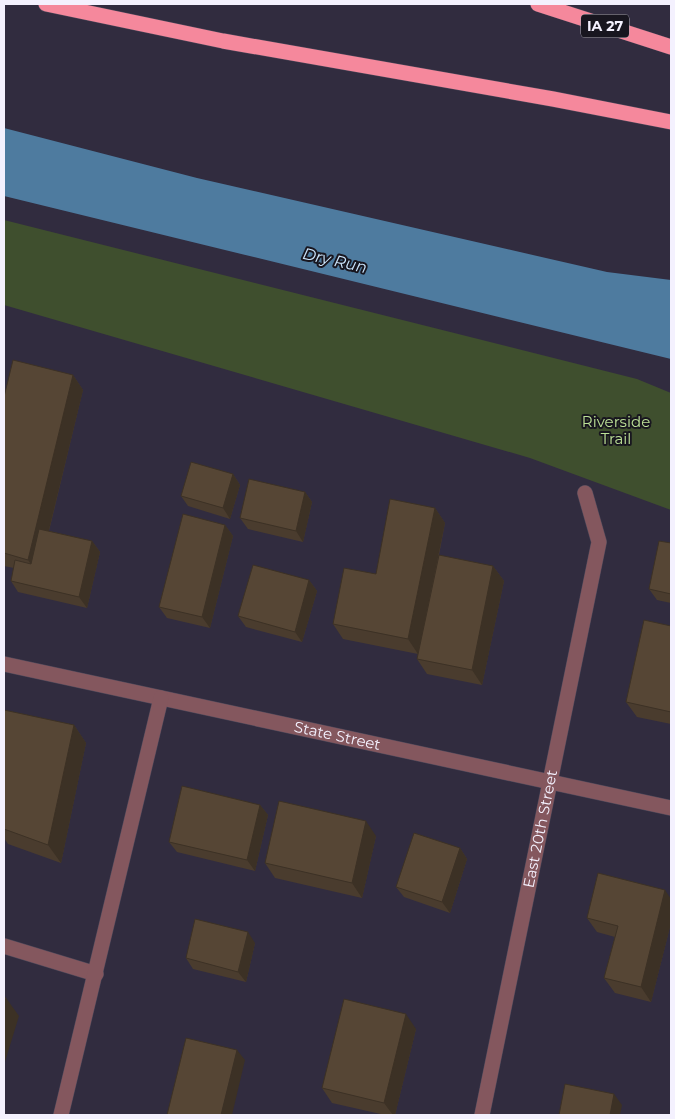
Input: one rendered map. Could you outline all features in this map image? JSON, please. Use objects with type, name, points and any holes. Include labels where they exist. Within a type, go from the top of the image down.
[{"type":"highway","points":[[46,4],[223,41],[553,99],[671,122]]},
{"type":"highway","name":"IA 27","points":[[538,4],[671,48]]},
{"type":"street","name":"East 20th Street","points":[[482,1115],[599,542],[585,493]]},
{"type":"street","name":"State Street","points":[[4,664],[671,808]]},
{"type":"street","points":[[61,1115],[161,698]]},
{"type":"street","points":[[4,946],[96,974]]},
{"type":"green space","name":"Riverside Trail","points":[[4,220],[637,379],[671,393],[671,510],[530,458],[4,305]]},
{"type":"water","name":"Dry Run","points":[[4,128],[197,178],[607,272],[671,280],[671,359],[4,196]]},
{"type":"building","points":[[13,360],[73,375],[28,560],[4,553],[4,397]]},
{"type":"building","points":[[191,462],[233,474],[223,508],[181,496]]},
{"type":"building","points":[[249,479],[305,492],[296,531],[240,518]]},
{"type":"building","points":[[390,499],[435,508],[408,639],[333,624],[344,568],[376,574]]},
{"type":"building","points":[[183,514],[225,525],[202,617],[159,607]]},
{"type":"building","points":[[39,529],[92,541],[79,597],[11,581],[15,560],[31,564]]},
{"type":"building","points":[[659,541],[671,543],[671,594],[649,589]]},
{"type":"building","points":[[439,555],[493,566],[472,670],[417,659]]},
{"type":"building","points":[[253,565],[309,580],[295,632],[238,616]]},
{"type":"building","points":[[644,620],[671,626],[671,712],[626,702]]},
{"type":"building","points":[[4,710],[74,725],[48,845],[4,829]]},
{"type":"building","points":[[182,786],[260,805],[247,860],[169,842]]},
{"type":"building","points":[[279,801],[366,821],[352,883],[265,863]]},
{"type":"building","points":[[414,833],[460,848],[442,902],[396,887]]},
{"type":"building","points":[[598,873],[665,890],[641,987],[604,978],[618,926],[587,918]]},
{"type":"building","points":[[195,919],[248,932],[238,972],[186,958]]},
{"type":"building","points":[[344,999],[406,1014],[384,1103],[322,1088]]},
{"type":"building","points":[[186,1038],[237,1050],[221,1115],[167,1115]]},
{"type":"building","points":[[565,1084],[614,1094],[610,1115],[559,1115]]}]
